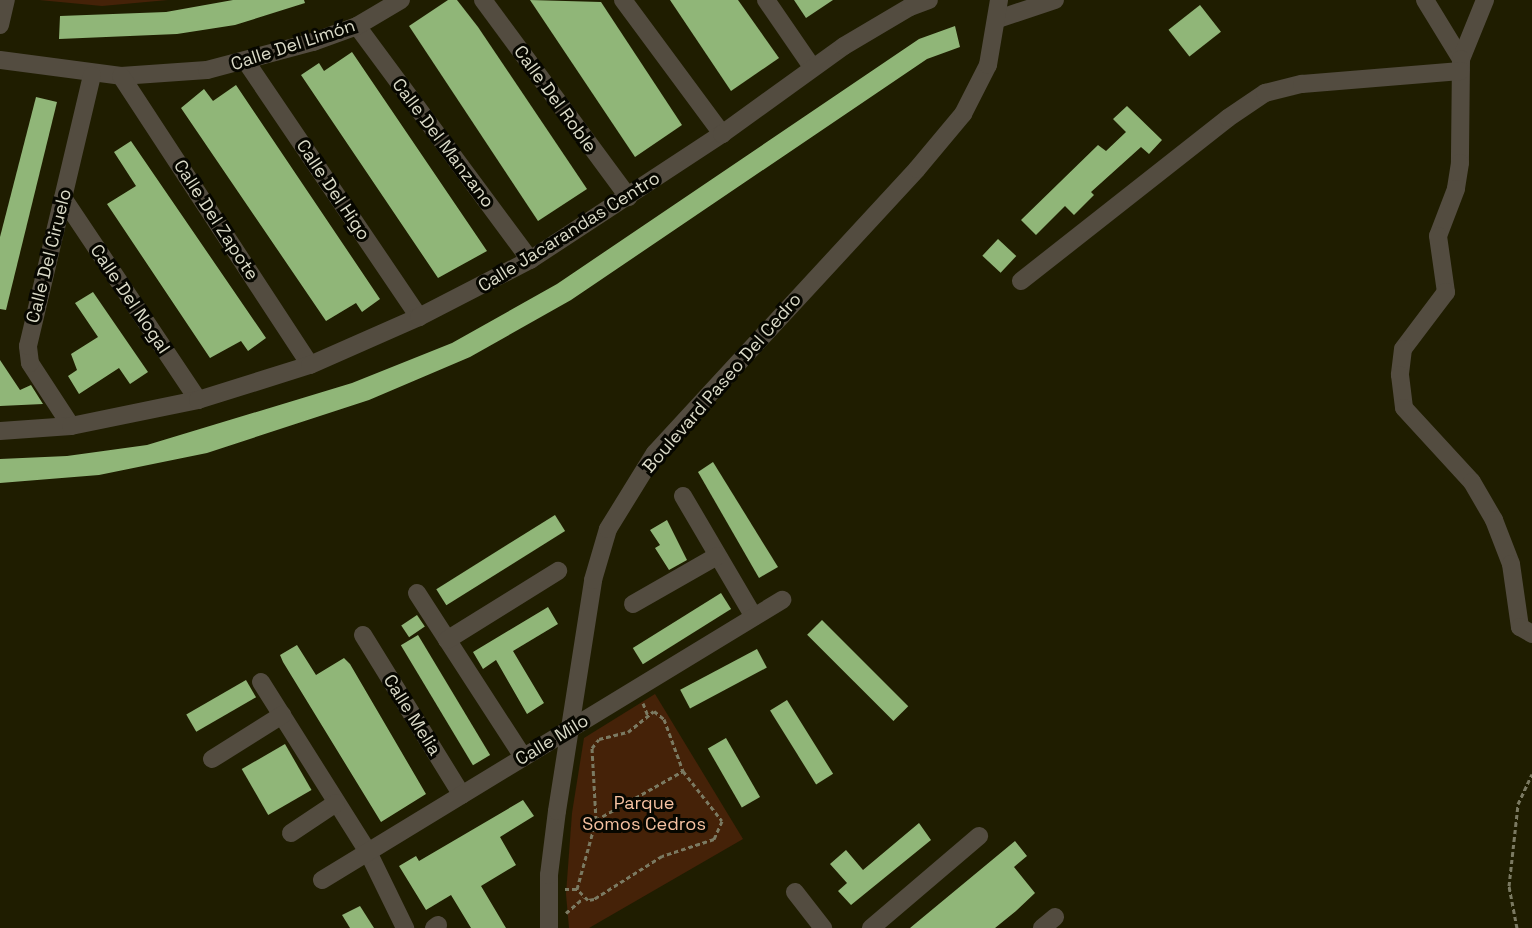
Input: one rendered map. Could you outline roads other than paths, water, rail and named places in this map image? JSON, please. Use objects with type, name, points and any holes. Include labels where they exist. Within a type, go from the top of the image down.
[{"type":"street","points":[[0,25],[6,0]]},
{"type":"street","name":"Calle Del Limón","points":[[0,60],[92,75],[121,76],[207,70],[246,63],[357,26],[401,0]]},
{"type":"street","name":"Calle Del Roble","points":[[483,0],[628,197]]},
{"type":"street","points":[[623,0],[722,134]]},
{"type":"street","points":[[766,0],[812,67]]},
{"type":"street","name":"Calle Jacarandas Centro","points":[[0,431],[72,426],[198,400],[310,364],[419,318],[530,260],[722,134],[812,67],[908,3],[929,0]]},
{"type":"street","name":"Boulevard Paseo Del Cedro","points":[[549,928],[549,875],[570,729],[593,580],[608,529],[631,489],[663,444],[918,168],[963,114],[988,65],[998,19],[999,0]]},
{"type":"street","points":[[998,19],[1054,0]]},
{"type":"street","points":[[1425,0],[1461,65]]},
{"type":"street","points":[[1485,0],[1461,65],[1463,131],[1460,163],[1456,189],[1437,236],[1446,292],[1403,349],[1400,375],[1404,408],[1472,482],[1494,520],[1511,564],[1520,627],[1532,634]]},
{"type":"street","name":"Calle Del Manzano","points":[[357,26],[530,260]]},
{"type":"street","name":"Calle Del Higo","points":[[246,63],[419,318]]},
{"type":"street","points":[[1021,281],[1228,118],[1265,93],[1302,84],[1461,65]]},
{"type":"street","name":"Calle Del Ciruelo","points":[[72,426],[27,355],[92,75]]},
{"type":"street","name":"Calle Del Zapote","points":[[121,76],[310,364]]},
{"type":"street","name":"Calle Del Nogal","points":[[63,198],[198,400]]},
{"type":"street","points":[[683,496],[753,617]]},
{"type":"street","points":[[633,604],[717,556]]},
{"type":"street","points":[[447,640],[558,571]]},
{"type":"street","points":[[417,593],[523,757]]},
{"type":"street","name":"Calle Milo","points":[[322,880],[782,600]]},
{"type":"street","name":"Calle Melia","points":[[363,635],[462,795]]},
{"type":"street","points":[[261,682],[368,852],[405,928]]},
{"type":"street","points":[[212,759],[282,715]]},
{"type":"street","points":[[291,833],[336,802]]},
{"type":"street","points":[[871,928],[979,836]]},
{"type":"street","points":[[795,892],[823,928]]},
{"type":"park label","name":"Parque Somos Cedros","points":[[644,814]]}]
